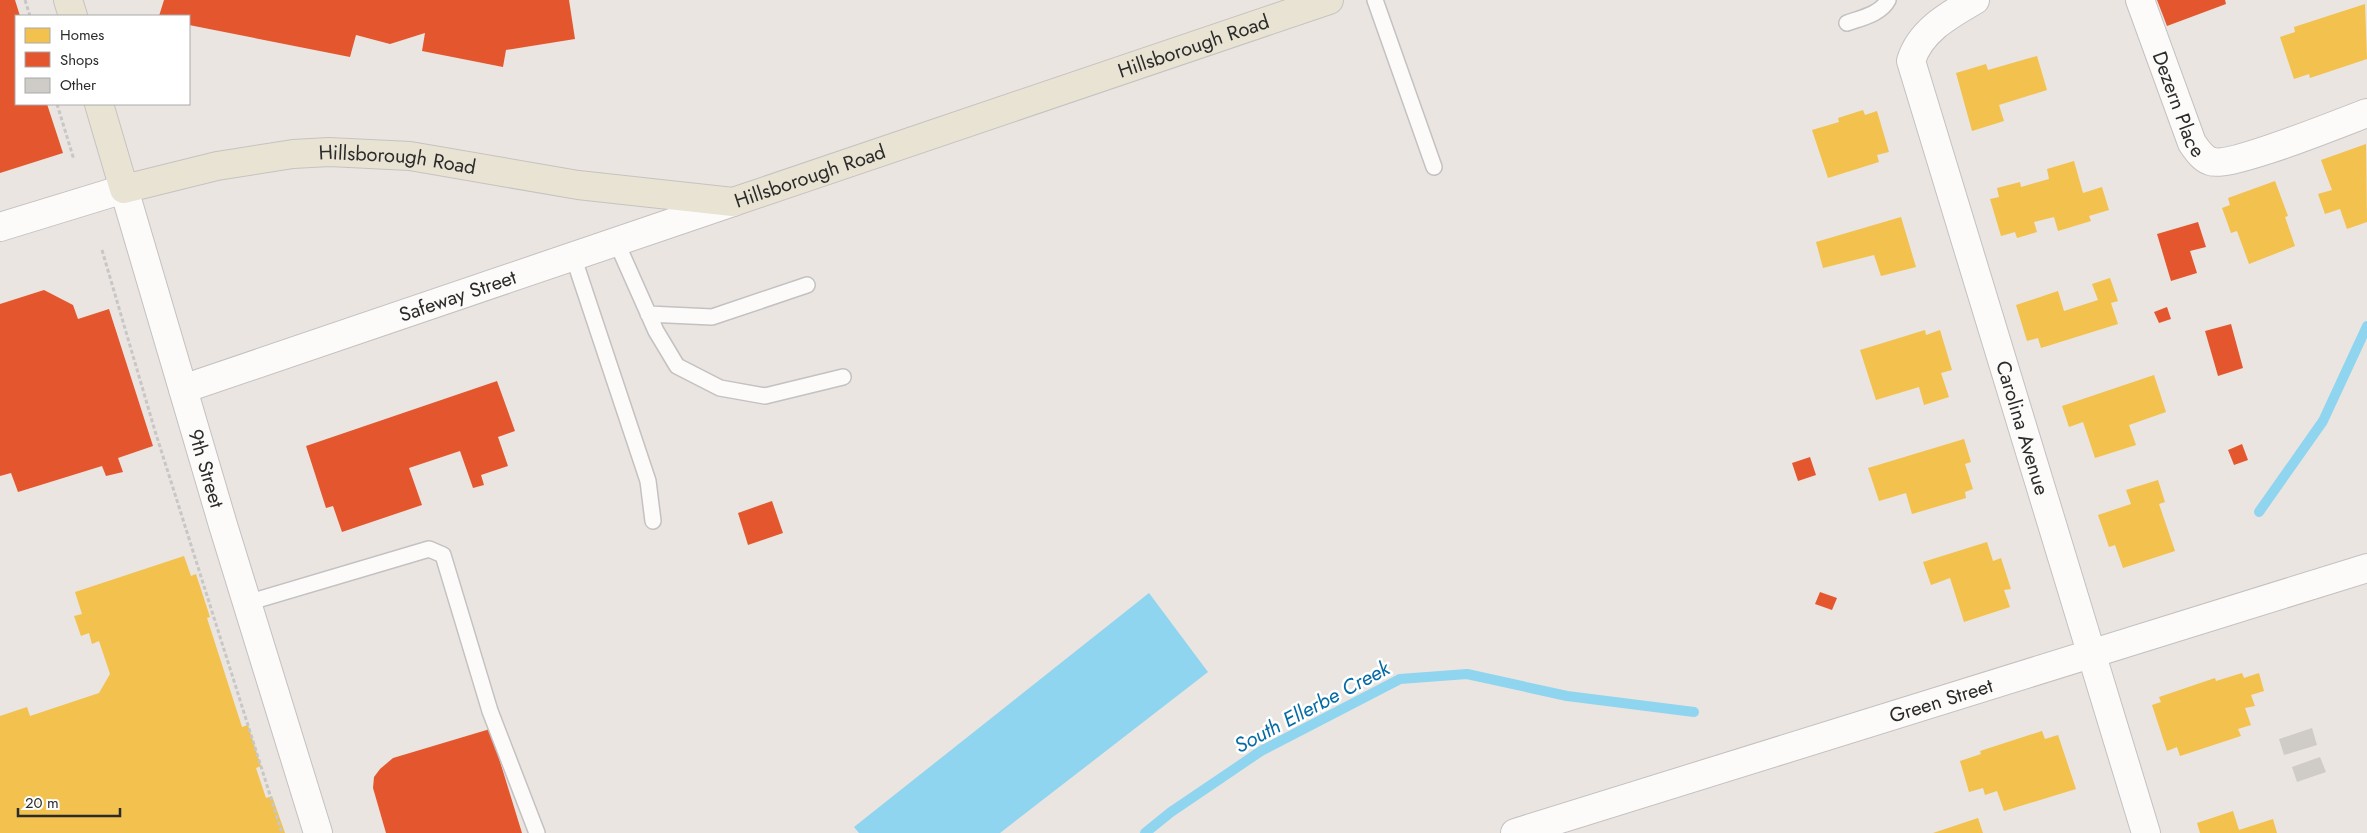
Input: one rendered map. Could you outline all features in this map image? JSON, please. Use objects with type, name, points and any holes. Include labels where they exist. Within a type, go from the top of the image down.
[{"type":"main road","points":[[68,0],[73,15]]},
{"type":"main road","name":"Hillsborough Road","points":[[124,189],[218,166],[293,154],[329,152],[410,156],[578,185],[733,202],[1324,1]]},
{"type":"main road","name":"9th Street","points":[[99,105],[124,189]]},
{"type":"street","name":"Carolina Avenue","points":[[1975,0],[1932,28],[1915,49],[1911,62],[2146,833]]},
{"type":"street","name":"Dezern Place","points":[[2140,0],[2192,142],[2200,154],[2212,162],[2227,162],[2367,113]]},
{"type":"street","points":[[0,227],[124,189]]},
{"type":"street","name":"9th Street","points":[[124,189],[246,603],[318,833]]},
{"type":"street","name":"Safeway Street","points":[[182,389],[733,202]]},
{"type":"street","name":"Green Street","points":[[1515,833],[1544,829],[2090,653],[2367,568]]},
{"type":"lane","points":[[1375,0],[1434,167]]},
{"type":"lane","points":[[1848,23],[1875,13],[1886,5],[1888,0]]},
{"type":"lane","points":[[616,242],[648,314],[677,366],[720,388],[765,396],[843,377]]},
{"type":"lane","points":[[574,256],[648,481],[652,521]]},
{"type":"lane","points":[[648,314],[712,316],[807,285]]},
{"type":"lane","points":[[246,603],[429,550],[443,555],[490,711],[537,833]]},
{"type":"path","points":[[25,0],[30,15]]},
{"type":"path","points":[[57,105],[74,160]]},
{"type":"path","points":[[102,250],[155,431],[282,833]]},
{"type":"water","points":[[1149,593],[1208,672],[1000,833],[859,833],[854,827]]},
{"type":"building: Homes","points":[[2365,4],[2367,59],[2310,78],[2309,74],[2294,79],[2280,37],[2295,32],[2294,27]]},
{"type":"building: Homes","points":[[2037,56],[2047,90],[1999,105],[2004,121],[1972,131],[1956,73],[1986,64],[1988,70]]},
{"type":"building: Homes","points":[[1863,110],[1865,115],[1877,111],[1889,152],[1877,155],[1879,162],[1828,178],[1812,130],[1839,122],[1838,118]]},
{"type":"building: Homes","points":[[2366,144],[2367,222],[2347,229],[2340,209],[2325,214],[2318,194],[2332,190],[2321,160]]},
{"type":"building: Homes","points":[[2074,161],[2083,193],[2102,187],[2109,210],[2089,216],[2091,221],[2058,231],[2054,217],[2034,222],[2037,232],[2017,238],[2015,232],[2001,236],[1990,199],[1999,197],[1997,188],[2020,182],[2021,187],[2049,179],[2047,169]]},
{"type":"building: Homes","points":[[2275,181],[2288,216],[2285,217],[2295,246],[2249,264],[2237,231],[2231,233],[2222,208],[2230,205],[2228,198]]},
{"type":"building: Homes","points":[[1901,217],[1916,267],[1881,276],[1874,255],[1823,268],[1816,242]]},
{"type":"building: Homes","points":[[2110,278],[2118,301],[2111,303],[2118,324],[2041,348],[2038,338],[2027,341],[2016,305],[2058,291],[2064,311],[2098,300],[2092,284]]},
{"type":"building: Homes","points":[[1925,330],[1926,335],[1940,330],[1952,370],[1941,373],[1949,397],[1924,405],[1919,387],[1876,400],[1860,350]]},
{"type":"building: Homes","points":[[2154,375],[2166,412],[2129,425],[2136,445],[2095,458],[2083,422],[2069,427],[2062,406]]},
{"type":"building: Homes","points":[[1964,439],[1971,462],[1965,464],[1973,489],[1965,492],[1966,498],[1912,514],[1906,493],[1879,501],[1868,468]]},
{"type":"building: Homes","points":[[2158,480],[2165,502],[2159,504],[2175,551],[2123,568],[2115,545],[2109,547],[2098,515],[2131,504],[2126,490]]},
{"type":"building: Homes","points":[[1987,542],[1993,561],[2001,558],[2011,589],[2004,590],[2010,607],[1964,622],[1950,578],[1931,585],[1923,562]]},
{"type":"building: Homes","points":[[184,556],[191,576],[196,574],[210,617],[207,618],[242,727],[248,725],[261,766],[256,768],[266,798],[272,796],[285,833],[0,833],[0,716],[27,707],[30,716],[99,693],[110,674],[99,641],[92,644],[89,633],[81,636],[74,616],[82,614],[75,592]]},
{"type":"building: Homes","points":[[2242,673],[2244,678],[2259,673],[2264,691],[2251,695],[2255,706],[2245,708],[2251,725],[2238,729],[2241,736],[2180,756],[2177,747],[2167,751],[2152,705],[2161,702],[2159,697],[2215,678],[2216,681]]},
{"type":"building: Homes","points":[[2042,731],[2045,739],[2058,735],[2076,789],[2004,811],[1997,791],[1985,795],[1983,788],[1969,792],[1960,761],[1981,754],[1980,751]]},
{"type":"building: Homes","points":[[2233,811],[2239,830],[2273,819],[2277,833],[2200,833],[2197,823]]},
{"type":"building: Homes","points":[[1978,818],[1983,833],[1933,833]]},
{"type":"building: Shops","points":[[0,0],[15,0],[20,15],[15,15],[15,105],[47,105],[63,153],[0,173]]},
{"type":"building: Shops","points":[[164,0],[569,0],[575,39],[506,50],[503,67],[422,51],[425,33],[390,44],[356,35],[350,57],[190,25],[190,15],[159,15]]},
{"type":"building: Shops","points":[[2157,0],[2225,0],[2226,4],[2167,26]]},
{"type":"building: Shops","points":[[2198,222],[2206,247],[2190,251],[2197,273],[2171,281],[2157,234]]},
{"type":"building: Shops","points":[[44,290],[73,305],[78,319],[109,309],[153,446],[118,458],[123,472],[106,476],[102,466],[18,492],[11,473],[0,476],[0,304]]},
{"type":"building: Shops","points":[[2167,307],[2171,319],[2159,323],[2154,312]]},
{"type":"building: Shops","points":[[2231,324],[2243,368],[2218,376],[2205,331]]},
{"type":"building: Shops","points":[[497,381],[515,431],[498,437],[508,466],[481,475],[484,485],[473,488],[460,451],[409,468],[422,505],[342,532],[333,506],[326,508],[306,446]]},
{"type":"building: Shops","points":[[2242,444],[2248,460],[2234,465],[2228,450]]},
{"type":"building: Shops","points":[[1810,457],[1816,475],[1798,481],[1792,463]]},
{"type":"building: Shops","points":[[772,501],[783,533],[748,545],[738,513]]},
{"type":"building: Shops","points":[[1820,592],[1837,598],[1832,610],[1815,604]]},
{"type":"building: Shops","points":[[490,729],[522,833],[386,833],[373,788],[374,777],[380,769],[393,758]]},
{"type":"building: Other","points":[[2312,728],[2317,745],[2284,755],[2279,739]]},
{"type":"building: Other","points":[[2320,757],[2326,772],[2297,782],[2292,767]]},
{"type":"waterway","name":"South Ellerbe Creek","points":[[2259,512],[2323,421],[2367,326]]},
{"type":"waterway","name":"South Ellerbe Creek","points":[[1145,833],[1171,812],[1261,751],[1400,679],[1467,674],[1567,696],[1694,712]]}]
